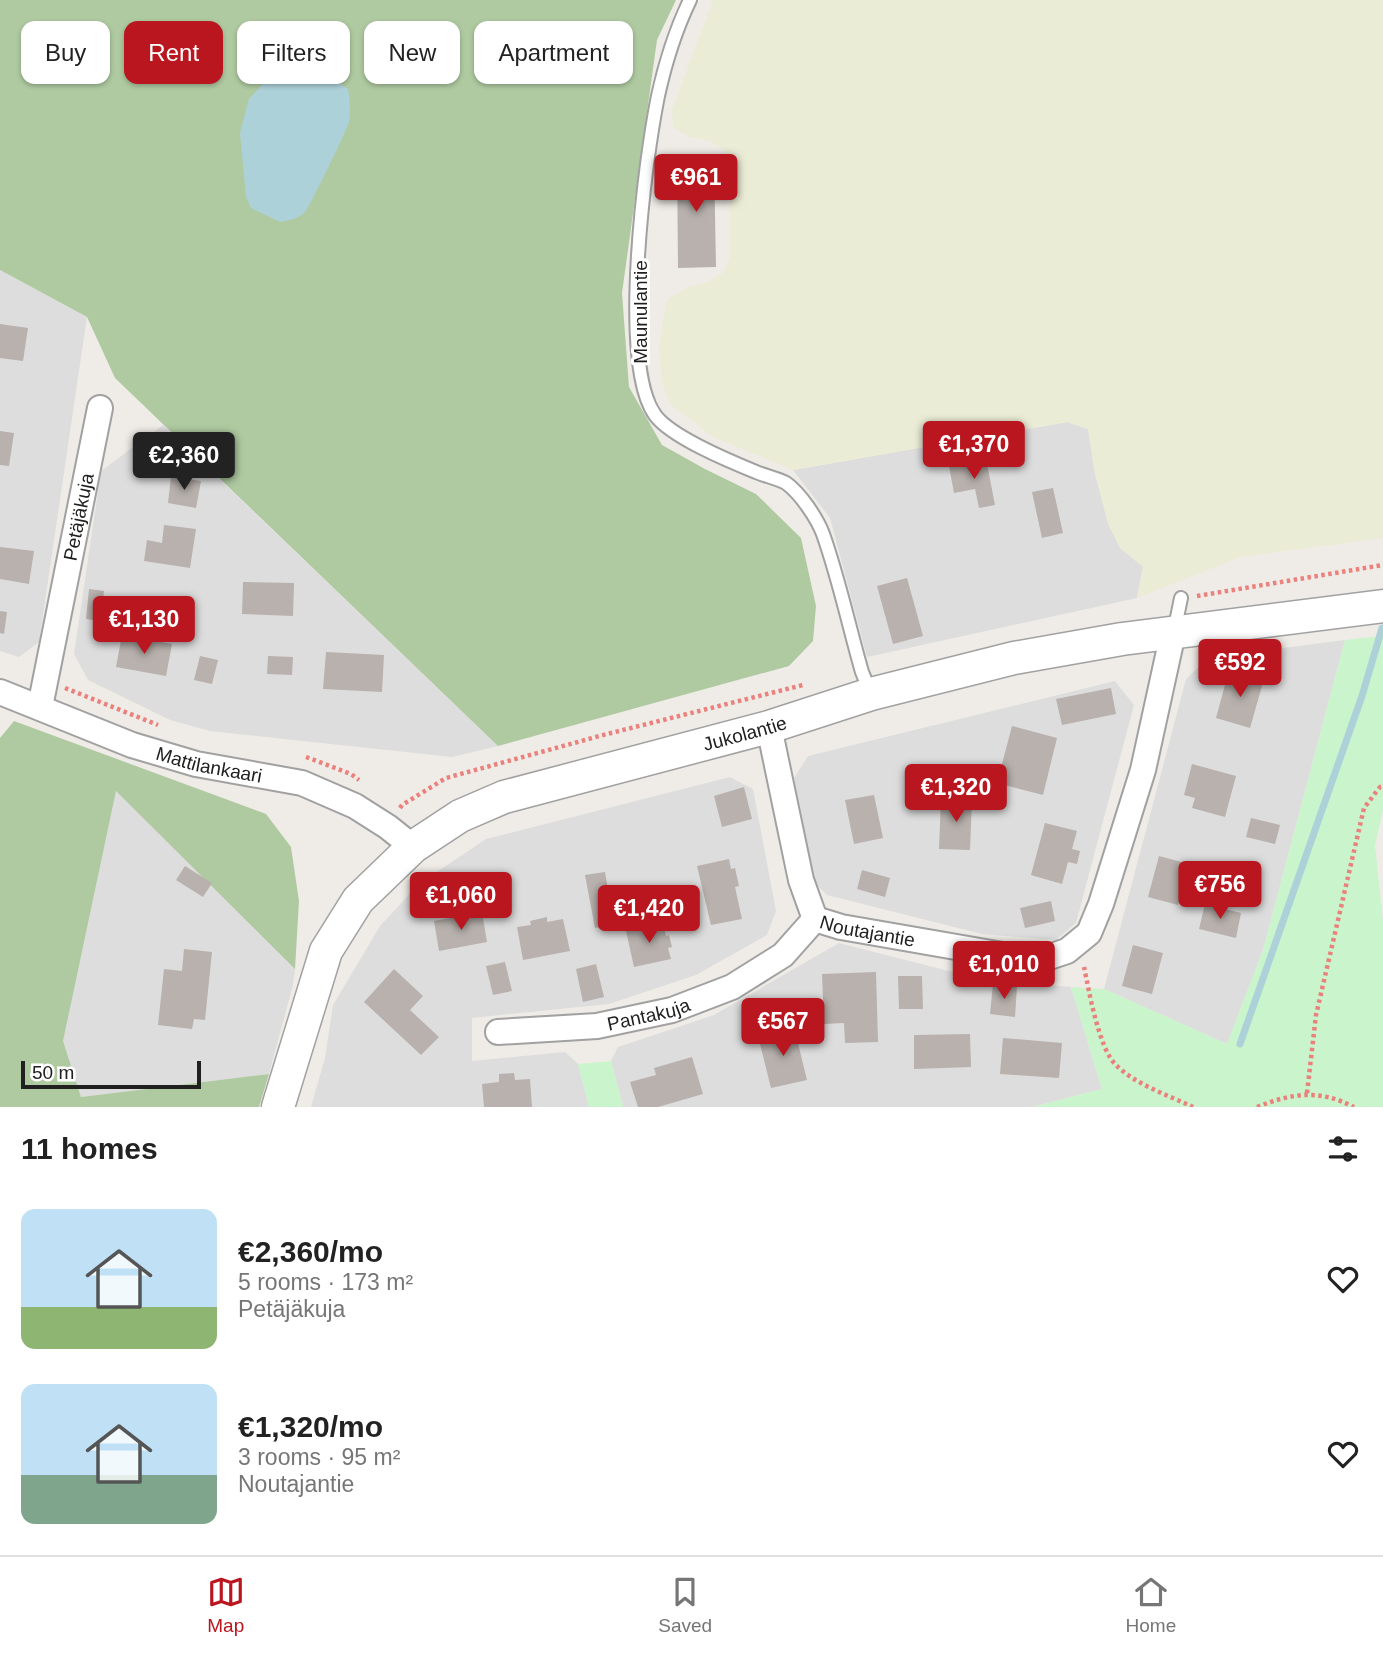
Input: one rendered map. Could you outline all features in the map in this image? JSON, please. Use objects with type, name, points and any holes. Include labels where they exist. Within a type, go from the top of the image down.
[{"type":"street","name":"Petäjäkuja","points":[[40,707],[100,408]]},
{"type":"street","name":"Jukolantie","points":[[278,1107],[326,951],[358,900],[413,847],[460,816],[504,797],[769,727],[871,694],[1014,658],[1122,639],[1383,606]]},
{"type":"street","name":"Noutajantie","points":[[769,727],[801,880],[815,919],[841,928],[1037,961],[1067,951],[1089,933],[1101,904],[1143,770],[1173,633]]},
{"type":"street","name":"Mattilankaari","points":[[0,692],[132,745],[247,775],[302,783],[355,806],[413,847]]},
{"type":"street","name":"Pantakuja","points":[[498,1032],[597,1026],[672,1010],[732,988],[783,955],[815,919]]},
{"type":"lane","name":"Maunulantie","points":[[690,0],[658,96],[642,204],[636,315],[639,370],[644,393],[655,416],[675,433],[786,483],[803,501],[822,532],[862,672],[871,694]]},
{"type":"lane","points":[[1173,633],[1181,598]]},
{"type":"path","points":[[45,680],[160,726]]},
{"type":"path","points":[[297,755],[351,774],[360,781]]},
{"type":"path","points":[[1307,1093],[1316,1015],[1364,808],[1383,786]]},
{"type":"path","points":[[395,802],[402,805]]},
{"type":"path","points":[[1077,943],[1097,1027],[1114,1064],[1136,1079],[1193,1107]]},
{"type":"path","points":[[1257,1107],[1307,1093],[1354,1107]]},
{"type":"shaded area","points":[[0,270],[87,317],[39,642],[19,657],[0,651]]},
{"type":"shaded area","points":[[1068,422],[1088,429],[1095,474],[1120,548],[1143,566],[1137,598],[867,657],[830,518],[793,470]]},
{"type":"shaded area","points":[[163,425],[498,746],[452,757],[210,731],[170,720],[88,680],[74,654],[101,471]]},
{"type":"shaded area","points":[[1345,640],[1263,950],[1227,1044],[1104,989],[1186,679],[1208,658]]},
{"type":"shaded area","points":[[1115,681],[1134,705],[1076,923],[1056,940],[982,934],[827,895],[814,882],[794,778],[808,756]]},
{"type":"shaded area","points":[[730,777],[753,789],[776,911],[767,935],[696,975],[609,1004],[472,1018],[472,1061],[565,1052],[578,1064],[589,1107],[311,1107],[325,1058],[333,1005],[380,926],[419,884],[486,839]]},
{"type":"shaded area","points":[[116,790],[295,969],[269,1074],[81,1097],[62,1041]]},
{"type":"shaded area","points":[[839,943],[984,980],[1071,987],[1102,1089],[1033,1107],[623,1107],[611,1061],[618,1047],[714,1015]]},
{"type":"green space","points":[[0,0],[676,0],[657,40],[622,293],[629,387],[662,445],[756,494],[801,538],[816,606],[813,641],[789,666],[498,746],[115,378],[87,317],[0,270]]},
{"type":"green space","points":[[713,0],[1383,0],[1383,538],[1241,557],[1137,598],[1143,567],[1120,548],[1108,524],[1095,474],[1088,429],[1067,422],[793,470],[713,437],[670,404],[661,380],[659,348],[666,301],[687,287],[708,282],[723,273],[730,257],[730,167],[724,150],[710,141],[690,137],[673,127],[672,110]]},
{"type":"green space","points":[[1383,636],[1383,811],[1375,845],[1383,921],[1383,1107],[1033,1107],[1102,1089],[1071,987],[1104,989],[1227,1044],[1263,950],[1345,640]]},
{"type":"green space","points":[[14,721],[266,814],[291,847],[299,901],[295,969],[116,791],[63,1041],[81,1097],[269,1074],[259,1107],[0,1107],[0,738]]},
{"type":"green space","points":[[611,1061],[623,1107],[589,1107],[578,1064]]},
{"type":"water","points":[[262,84],[341,84],[348,89],[349,122],[305,212],[297,218],[280,222],[251,208],[246,197],[240,133],[249,99]]},
{"type":"building","points":[[714,159],[716,267],[678,268],[677,160]]},
{"type":"building","points":[[0,324],[28,328],[23,361],[0,358]]},
{"type":"building","points":[[0,431],[14,433],[9,466],[0,465]]},
{"type":"building","points":[[986,459],[995,505],[979,508],[975,489],[954,493],[949,466]]},
{"type":"building","points":[[171,477],[201,481],[196,508],[168,503]]},
{"type":"building","points":[[1053,488],[1063,533],[1042,538],[1032,492]]},
{"type":"building","points":[[164,525],[196,529],[190,568],[144,561],[147,540],[162,543]]},
{"type":"building","points":[[0,547],[34,551],[29,584],[0,579]]},
{"type":"building","points":[[907,578],[923,636],[893,644],[877,586]]},
{"type":"building","points":[[243,582],[294,583],[293,616],[242,614]]},
{"type":"building","points":[[89,589],[104,591],[101,621],[86,619]]},
{"type":"building","points":[[0,611],[7,612],[4,634],[0,633]]},
{"type":"building","points":[[122,635],[172,644],[166,676],[116,667]]},
{"type":"building","points":[[326,652],[384,655],[382,692],[323,689]]},
{"type":"building","points":[[200,656],[218,660],[212,684],[194,680]]},
{"type":"building","points":[[268,656],[293,657],[292,675],[267,674]]},
{"type":"building","points":[[1229,670],[1264,679],[1250,728],[1216,718]]},
{"type":"building","points":[[1111,688],[1116,714],[1062,725],[1056,699]]},
{"type":"building","points":[[1012,726],[1057,738],[1043,795],[997,783]]},
{"type":"building","points":[[1192,764],[1236,776],[1225,817],[1192,808],[1195,798],[1184,795]]},
{"type":"building","points":[[744,787],[752,819],[722,827],[714,796]]},
{"type":"building","points":[[874,795],[883,838],[854,844],[845,800]]},
{"type":"building","points":[[941,799],[972,800],[970,850],[939,849]]},
{"type":"building","points":[[1251,818],[1280,825],[1275,844],[1246,837]]},
{"type":"building","points":[[1045,823],[1077,831],[1072,849],[1080,851],[1077,864],[1068,862],[1062,884],[1031,875]]},
{"type":"building","points":[[1159,856],[1189,864],[1178,905],[1148,897]]},
{"type":"building","points":[[729,859],[731,869],[735,868],[739,886],[735,887],[742,919],[711,925],[697,866]]},
{"type":"building","points":[[185,866],[212,883],[203,897],[176,880]]},
{"type":"building","points":[[862,870],[890,878],[885,897],[857,889]]},
{"type":"building","points":[[605,872],[614,924],[595,928],[585,875]]},
{"type":"building","points":[[1051,901],[1055,921],[1025,928],[1020,908]]},
{"type":"building","points":[[1205,904],[1241,913],[1236,938],[1199,929]]},
{"type":"building","points":[[482,912],[487,942],[439,951],[434,921]]},
{"type":"building","points":[[547,917],[547,922],[563,919],[570,951],[523,960],[517,927],[531,925],[530,921]]},
{"type":"building","points":[[663,923],[672,947],[668,948],[671,959],[634,967],[626,931]]},
{"type":"building","points":[[1133,945],[1163,953],[1152,994],[1122,986]]},
{"type":"building","points":[[184,949],[212,952],[205,1020],[194,1019],[192,1029],[158,1025],[164,969],[182,971]]},
{"type":"building","points":[[505,962],[512,991],[493,995],[486,966]]},
{"type":"building","points":[[596,964],[604,997],[583,1002],[576,969]]},
{"type":"building","points":[[394,969],[423,996],[410,1010],[439,1037],[421,1055],[364,1002]]},
{"type":"building","points":[[876,972],[878,1042],[845,1043],[844,1023],[824,1024],[822,974]]},
{"type":"building","points":[[898,976],[922,976],[923,1009],[899,1009]]},
{"type":"building","points":[[993,984],[1017,987],[1015,1017],[990,1014]]},
{"type":"building","points":[[794,1027],[807,1080],[771,1088],[758,1036]]},
{"type":"building","points":[[970,1034],[971,1067],[914,1069],[914,1035]]},
{"type":"building","points":[[1003,1038],[1062,1043],[1059,1078],[1000,1074]]},
{"type":"building","points":[[692,1057],[703,1094],[658,1107],[638,1107],[630,1082],[656,1075],[654,1068]]},
{"type":"building","points":[[514,1073],[515,1080],[530,1079],[532,1107],[484,1107],[482,1084],[499,1082],[499,1074]]},
{"type":"waterway","points":[[1240,1044],[1362,696],[1382,628]]}]
